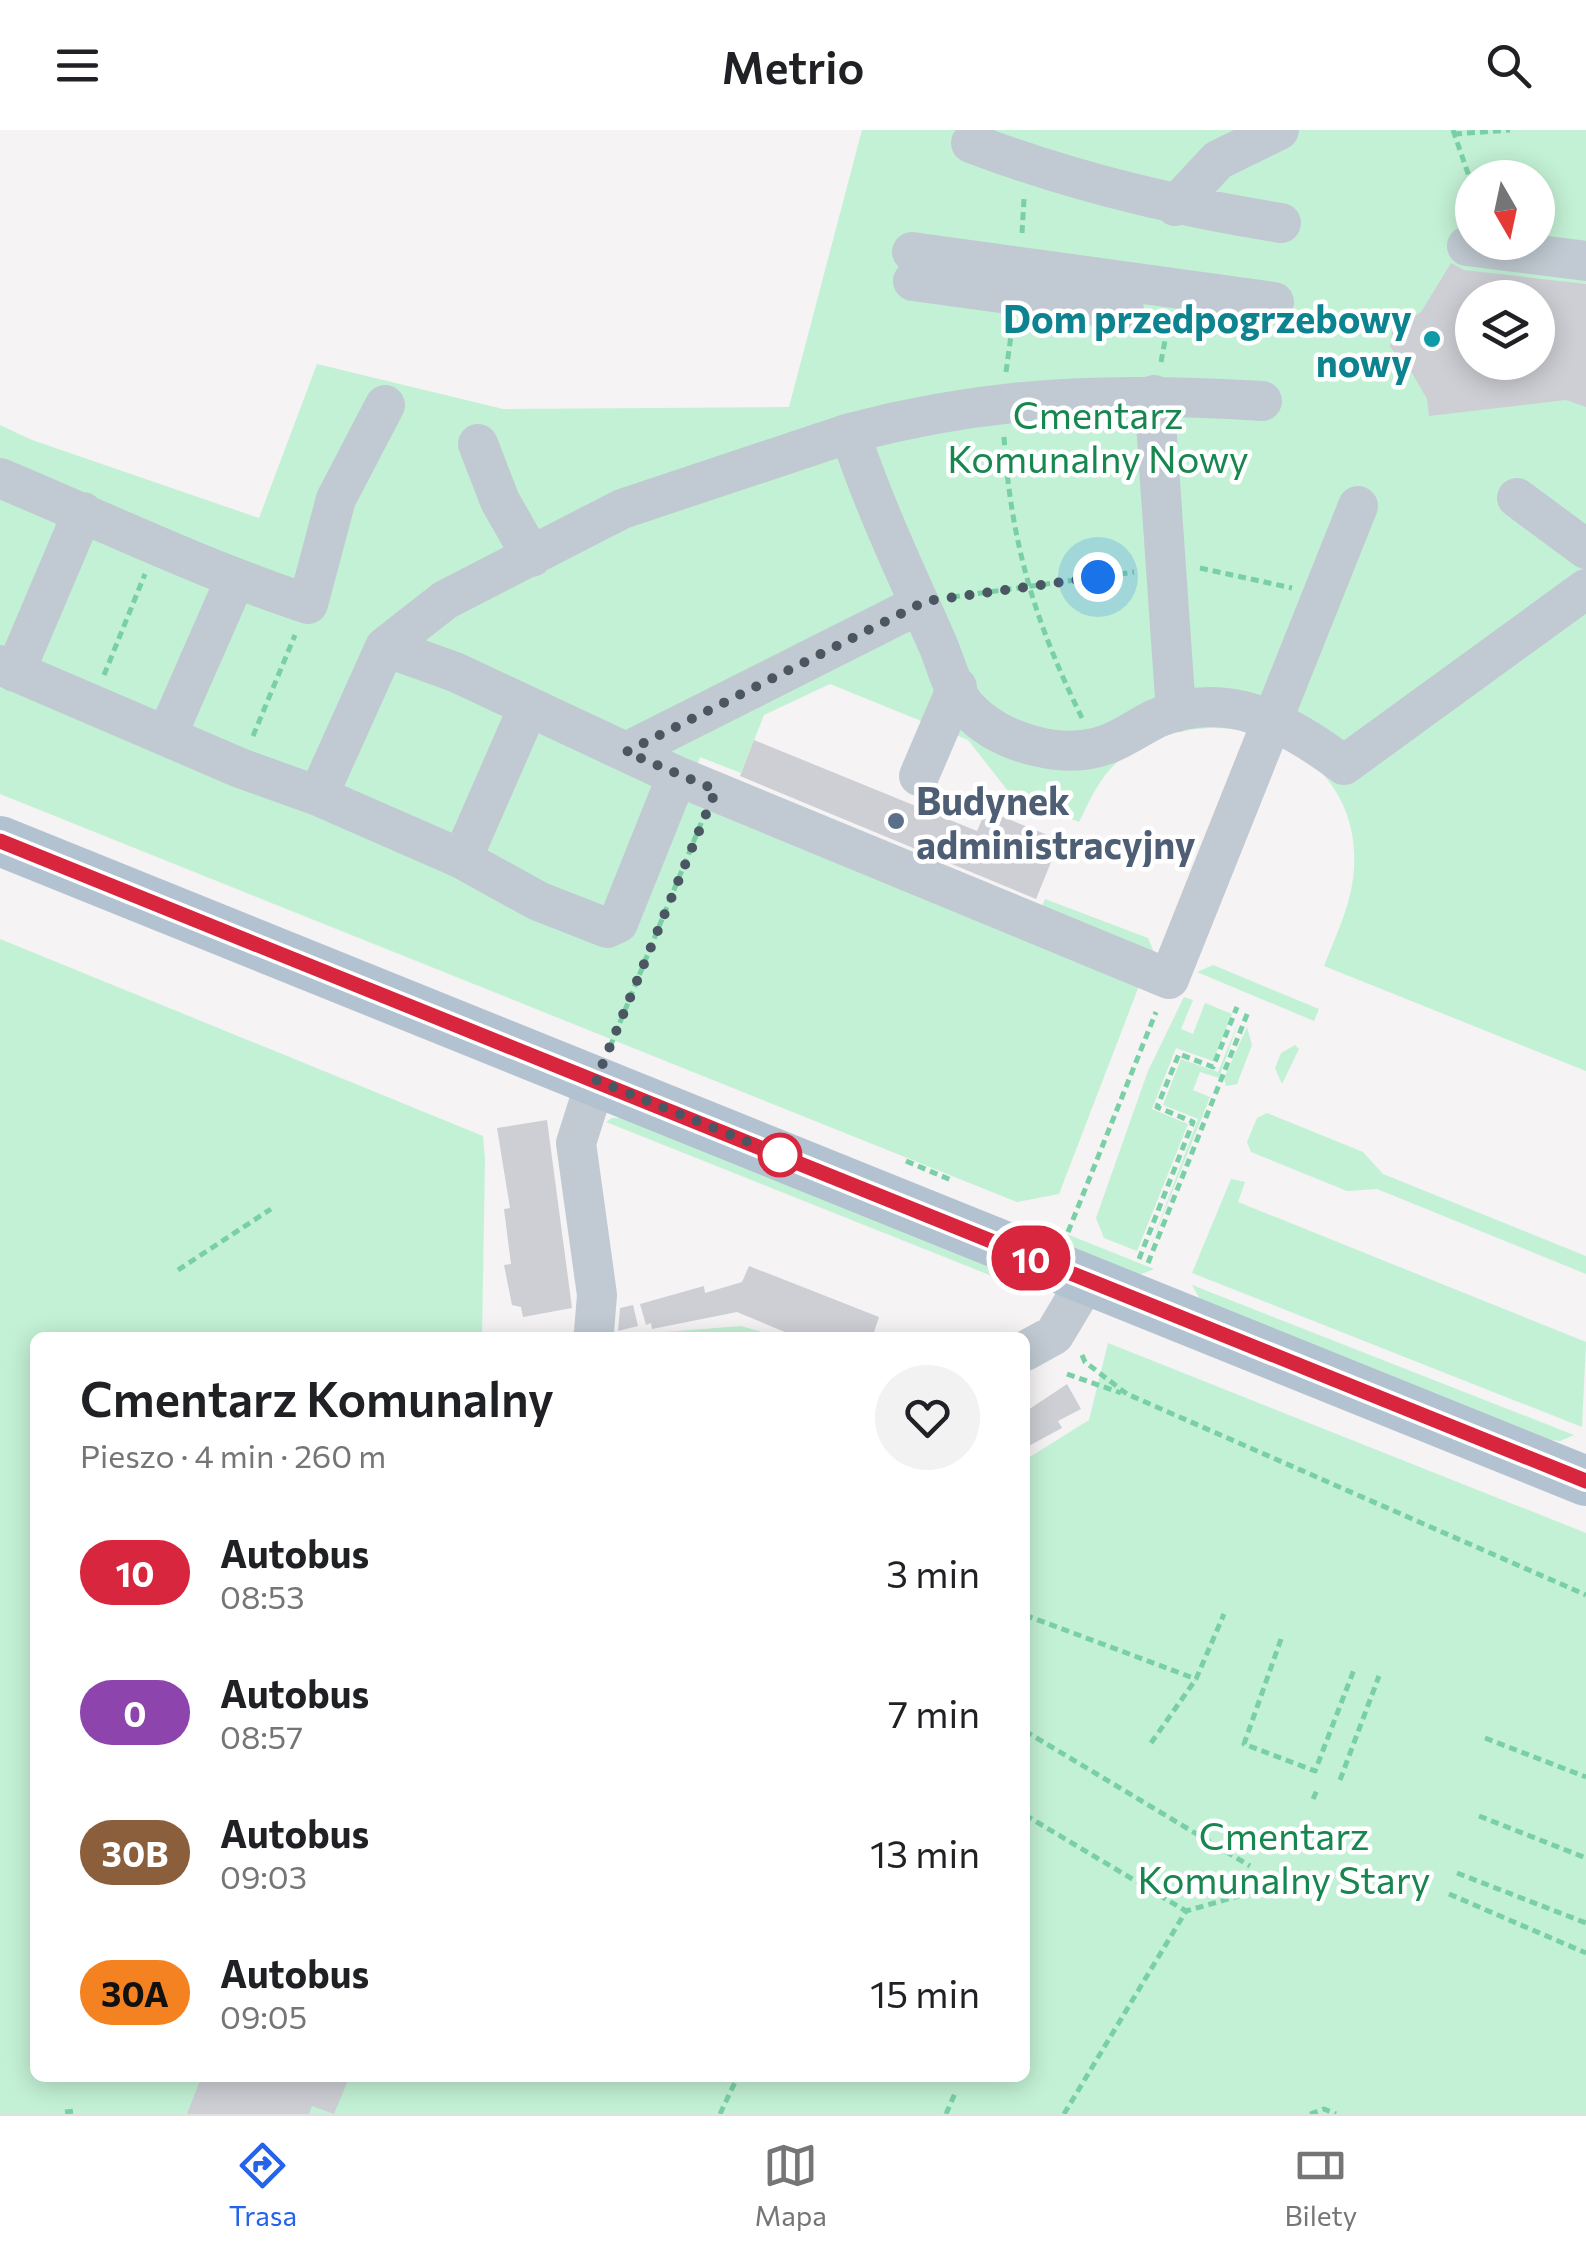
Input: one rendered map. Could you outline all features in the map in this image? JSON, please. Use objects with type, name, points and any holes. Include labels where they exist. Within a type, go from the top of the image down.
[{"type":"main road","points":[[0,841],[596,1080],[1078,1297],[1586,1481]]},
{"type":"street","points":[[1175,206],[1218,160],[1278,130]]},
{"type":"street","points":[[971,143],[1022,151],[1175,206],[1281,223]]},
{"type":"street","points":[[1555,257],[1586,261]]},
{"type":"street","points":[[912,266],[1273,316]]},
{"type":"street","points":[[318,796],[385,647],[445,600],[622,509],[915,415],[1072,395],[1262,401]]},
{"type":"street","points":[[1154,395],[1170,568],[1176,712]]},
{"type":"street","points":[[0,478],[83,512],[155,548],[308,604],[336,499],[385,405]]},
{"type":"street","points":[[850,434],[865,480],[965,706],[1002,735],[1054,750],[1098,746],[1196,706],[1308,738],[1344,765],[1586,589]]},
{"type":"street","points":[[478,444],[500,501],[532,557]]},
{"type":"street","points":[[1518,498],[1586,550]]},
{"type":"street","points":[[385,647],[455,672],[695,782],[1168,979],[1259,724],[1322,596],[1358,506]]},
{"type":"street","points":[[83,512],[8,668],[462,859],[538,901],[614,928],[695,782]]},
{"type":"street","points":[[166,735],[235,580]]},
{"type":"street","points":[[626,752],[920,604]]},
{"type":"street","points":[[920,776],[957,688]]},
{"type":"street","points":[[462,859],[528,708]]},
{"type":"street","points":[[594,1332],[597,1295],[576,1143],[596,1080]]},
{"type":"street","points":[[1030,1348],[1054,1336],[1078,1297]]},
{"type":"path","points":[[1463,160],[1454,132],[1510,130]]},
{"type":"path","points":[[1022,151],[1018,281],[1002,402],[1008,506],[1026,587],[1047,646],[1098,746]]},
{"type":"path","points":[[92,705],[155,548]]},
{"type":"path","points":[[920,604],[1170,568],[1210,568],[1322,596]]},
{"type":"path","points":[[240,768],[308,604]]},
{"type":"path","points":[[596,1080],[695,782]]},
{"type":"path","points":[[1068,1232],[1168,979]]},
{"type":"path","points":[[1138,1259],[1193,1122],[1157,1107],[1179,1054],[1213,1068],[1238,1007]]},
{"type":"path","points":[[1148,1263],[1248,1012]]},
{"type":"path","points":[[178,1270],[270,1209]]},
{"type":"path","points":[[1078,1297],[1084,1362],[1127,1394]]},
{"type":"path","points":[[1067,1374],[1127,1394],[1586,1595]]},
{"type":"path","points":[[1152,1743],[1196,1679],[1224,1614]]},
{"type":"path","points":[[1030,1617],[1196,1679]]},
{"type":"path","points":[[1281,1639],[1244,1744],[1315,1771],[1355,1667]]},
{"type":"path","points":[[1340,1780],[1379,1676]]},
{"type":"path","points":[[1030,1734],[1250,1866]]},
{"type":"path","points":[[1486,1738],[1586,1777]]},
{"type":"path","points":[[1314,1799],[1318,1788]]},
{"type":"path","points":[[1479,1816],[1586,1858]]},
{"type":"path","points":[[1030,1818],[1186,1911]]},
{"type":"path","points":[[1457,1872],[1586,1924]]},
{"type":"path","points":[[1064,2114],[1186,1911],[1253,1892]]},
{"type":"path","points":[[1448,1894],[1586,1954]]},
{"type":"path","points":[[720,2114],[735,2082]]},
{"type":"path","points":[[946,2114],[956,2091]]},
{"type":"path","points":[[1310,2114],[1324,2109],[1336,2114]]},
{"type":"path","points":[[65,2112],[75,2112]]},
{"type":"green space","name":"Cmentarz Komunalny Nowy","points":[[862,130],[1586,130],[1586,1071],[1324,966],[1351,890],[1352,833],[1338,795],[1313,764],[1280,742],[1242,730],[1201,729],[1160,738],[1121,759],[1102,780],[1079,822],[1012,796],[968,740],[830,684],[764,715],[741,773],[700,757],[685,801],[1139,986],[1059,1194],[1017,1202],[0,794],[0,425],[32,440],[259,518],[317,364],[503,409],[789,407]]},
{"type":"green space","points":[[1045,899],[1148,938],[1156,957],[1041,909]]},
{"type":"green space","name":"Cmentarz Komunalny Stary","points":[[0,939],[483,1136],[485,1159],[482,1332],[30,1332],[30,2082],[1030,2082],[1030,1457],[1089,1420],[1108,1343],[1586,1533],[1586,2114],[0,2114]]},
{"type":"green space","points":[[1213,965],[1319,1009],[1314,1021],[1197,972]]},
{"type":"green space","points":[[1184,997],[1193,1000],[1181,1029],[1193,1034],[1205,1003],[1232,1014],[1213,1061],[1176,1048],[1152,1109],[1188,1124],[1137,1251],[1104,1238],[1096,1218],[1148,1071]]},
{"type":"green space","points":[[1239,1020],[1219,1078],[1200,1072],[1193,1090],[1210,1097],[1147,1255],[1198,1119],[1163,1105],[1181,1059],[1218,1072]]},
{"type":"green space","points":[[1247,1027],[1252,1045],[1237,1084],[1226,1086],[1224,1078]]},
{"type":"green space","points":[[1295,1045],[1299,1049],[1282,1084],[1275,1068],[1281,1053]]},
{"type":"green space","points":[[1267,1113],[1363,1152],[1383,1174],[1586,1256],[1586,1274],[1377,1189],[1347,1191],[1251,1152],[1247,1142],[1257,1118]]},
{"type":"green space","points":[[623,1118],[1004,1273],[1002,1280],[606,1122]]},
{"type":"green space","points":[[1231,1179],[1245,1182],[1238,1202],[1586,1342],[1582,1427],[1192,1273]]},
{"type":"green space","points":[[1064,1233],[1154,1269],[1137,1276],[1044,1240]]},
{"type":"green space","points":[[1192,1285],[1574,1435],[1560,1441],[1544,1439],[1201,1301]]},
{"type":"green space","points":[[741,1326],[762,1332],[666,1332]]},
{"type":"building","name":"Dom przedpogrzebowy nowy","points":[[1451,263],[1464,270],[1551,280],[1455,280],[1455,380],[1555,380],[1555,280],[1586,284],[1586,407],[1566,400],[1429,416],[1427,399],[1390,347],[1392,332],[1421,312]]},
{"type":"building","name":"Budynek administracyjny","points":[[754,740],[977,831],[986,810],[1060,840],[1036,899],[740,776]]},
{"type":"building","points":[[547,1120],[572,1308],[523,1317],[521,1307],[512,1305],[504,1265],[511,1264],[504,1209],[510,1208],[497,1128]]},
{"type":"building","points":[[749,1266],[879,1317],[874,1332],[785,1332],[737,1312],[652,1329],[651,1323],[646,1325],[640,1304],[704,1286],[705,1293],[742,1282]]},
{"type":"building","points":[[633,1305],[638,1326],[618,1331],[620,1308]]},
{"type":"building","points":[[1067,1384],[1081,1409],[1058,1421],[1062,1428],[1030,1445],[1030,1409]]},
{"type":"building","points":[[199,2082],[347,2082],[334,2114],[312,2106],[309,2114],[187,2114]]},
{"type":"bus line","name":"10","points":[[0,841],[1586,1481]]},
{"type":"place","name":"Dom przedpogrzebowy nowy","points":[[1432,339]]},
{"type":"place","name":"Budynek administracyjny","points":[[896,821]]},
{"type":"route","points":[[780,1155],[596,1080],[716,790],[626,752],[926,601],[1098,577]]}]
